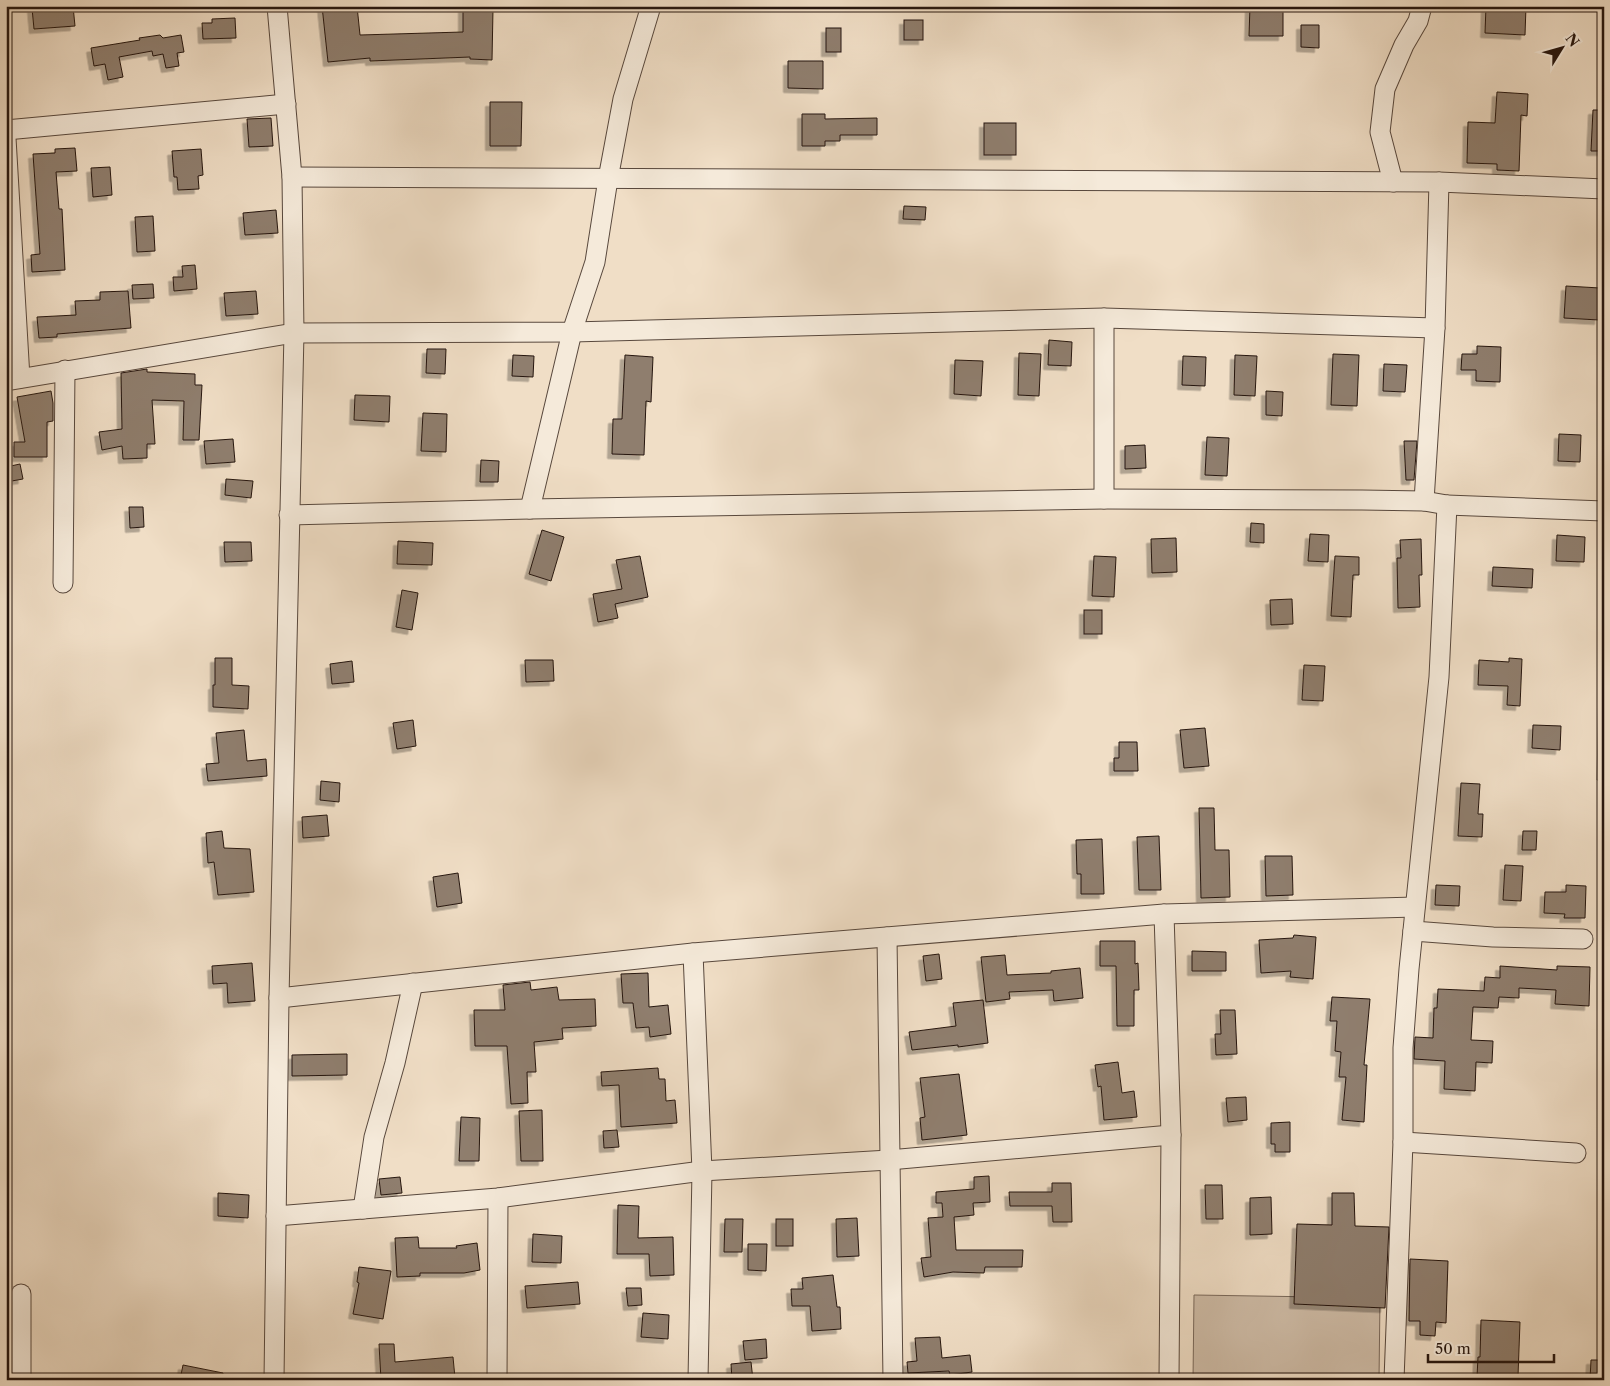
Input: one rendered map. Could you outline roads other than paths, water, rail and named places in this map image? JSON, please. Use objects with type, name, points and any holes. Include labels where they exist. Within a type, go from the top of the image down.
[{"type":"street","points":[[274,1380],[279,998],[294,334],[292,177],[277,6]]},
{"type":"street","points":[[530,509],[572,332],[595,262],[623,99],[651,6]]},
{"type":"street","points":[[1393,182],[1380,132],[1385,89],[1404,45],[1418,21],[1422,6]]},
{"type":"street","points":[[6,130],[286,104]]},
{"type":"street","points":[[6,138],[13,379],[294,334],[572,332],[1104,318],[1435,328]]},
{"type":"street","points":[[292,177],[1439,182],[1604,189]]},
{"type":"street","points":[[1424,501],[1435,328],[1439,182]]},
{"type":"street","points":[[1104,318],[1104,499]]},
{"type":"street","points":[[63,583],[65,370]]},
{"type":"street","points":[[289,515],[1104,499],[1424,501],[1447,506],[1604,512]]},
{"type":"street","points":[[1394,1380],[1402,1142],[1403,1048],[1415,907],[1439,677],[1447,506]]},
{"type":"street","points":[[279,998],[693,953],[1164,914],[1415,907]]},
{"type":"street","points":[[1164,914],[1171,1135],[1169,1380]]},
{"type":"street","points":[[1413,931],[1494,937],[1583,939]]},
{"type":"street","points":[[887,937],[893,1380]]},
{"type":"street","points":[[693,953],[702,1172],[698,1380]]},
{"type":"street","points":[[364,1209],[374,1137],[395,1063],[413,982]]},
{"type":"street","points":[[276,1216],[498,1198],[702,1172],[889,1160],[1171,1135]]},
{"type":"street","points":[[1402,1142],[1576,1153]]},
{"type":"street","points":[[497,1380],[498,1198]]},
{"type":"street","points":[[21,1294],[21,1380]]}]
